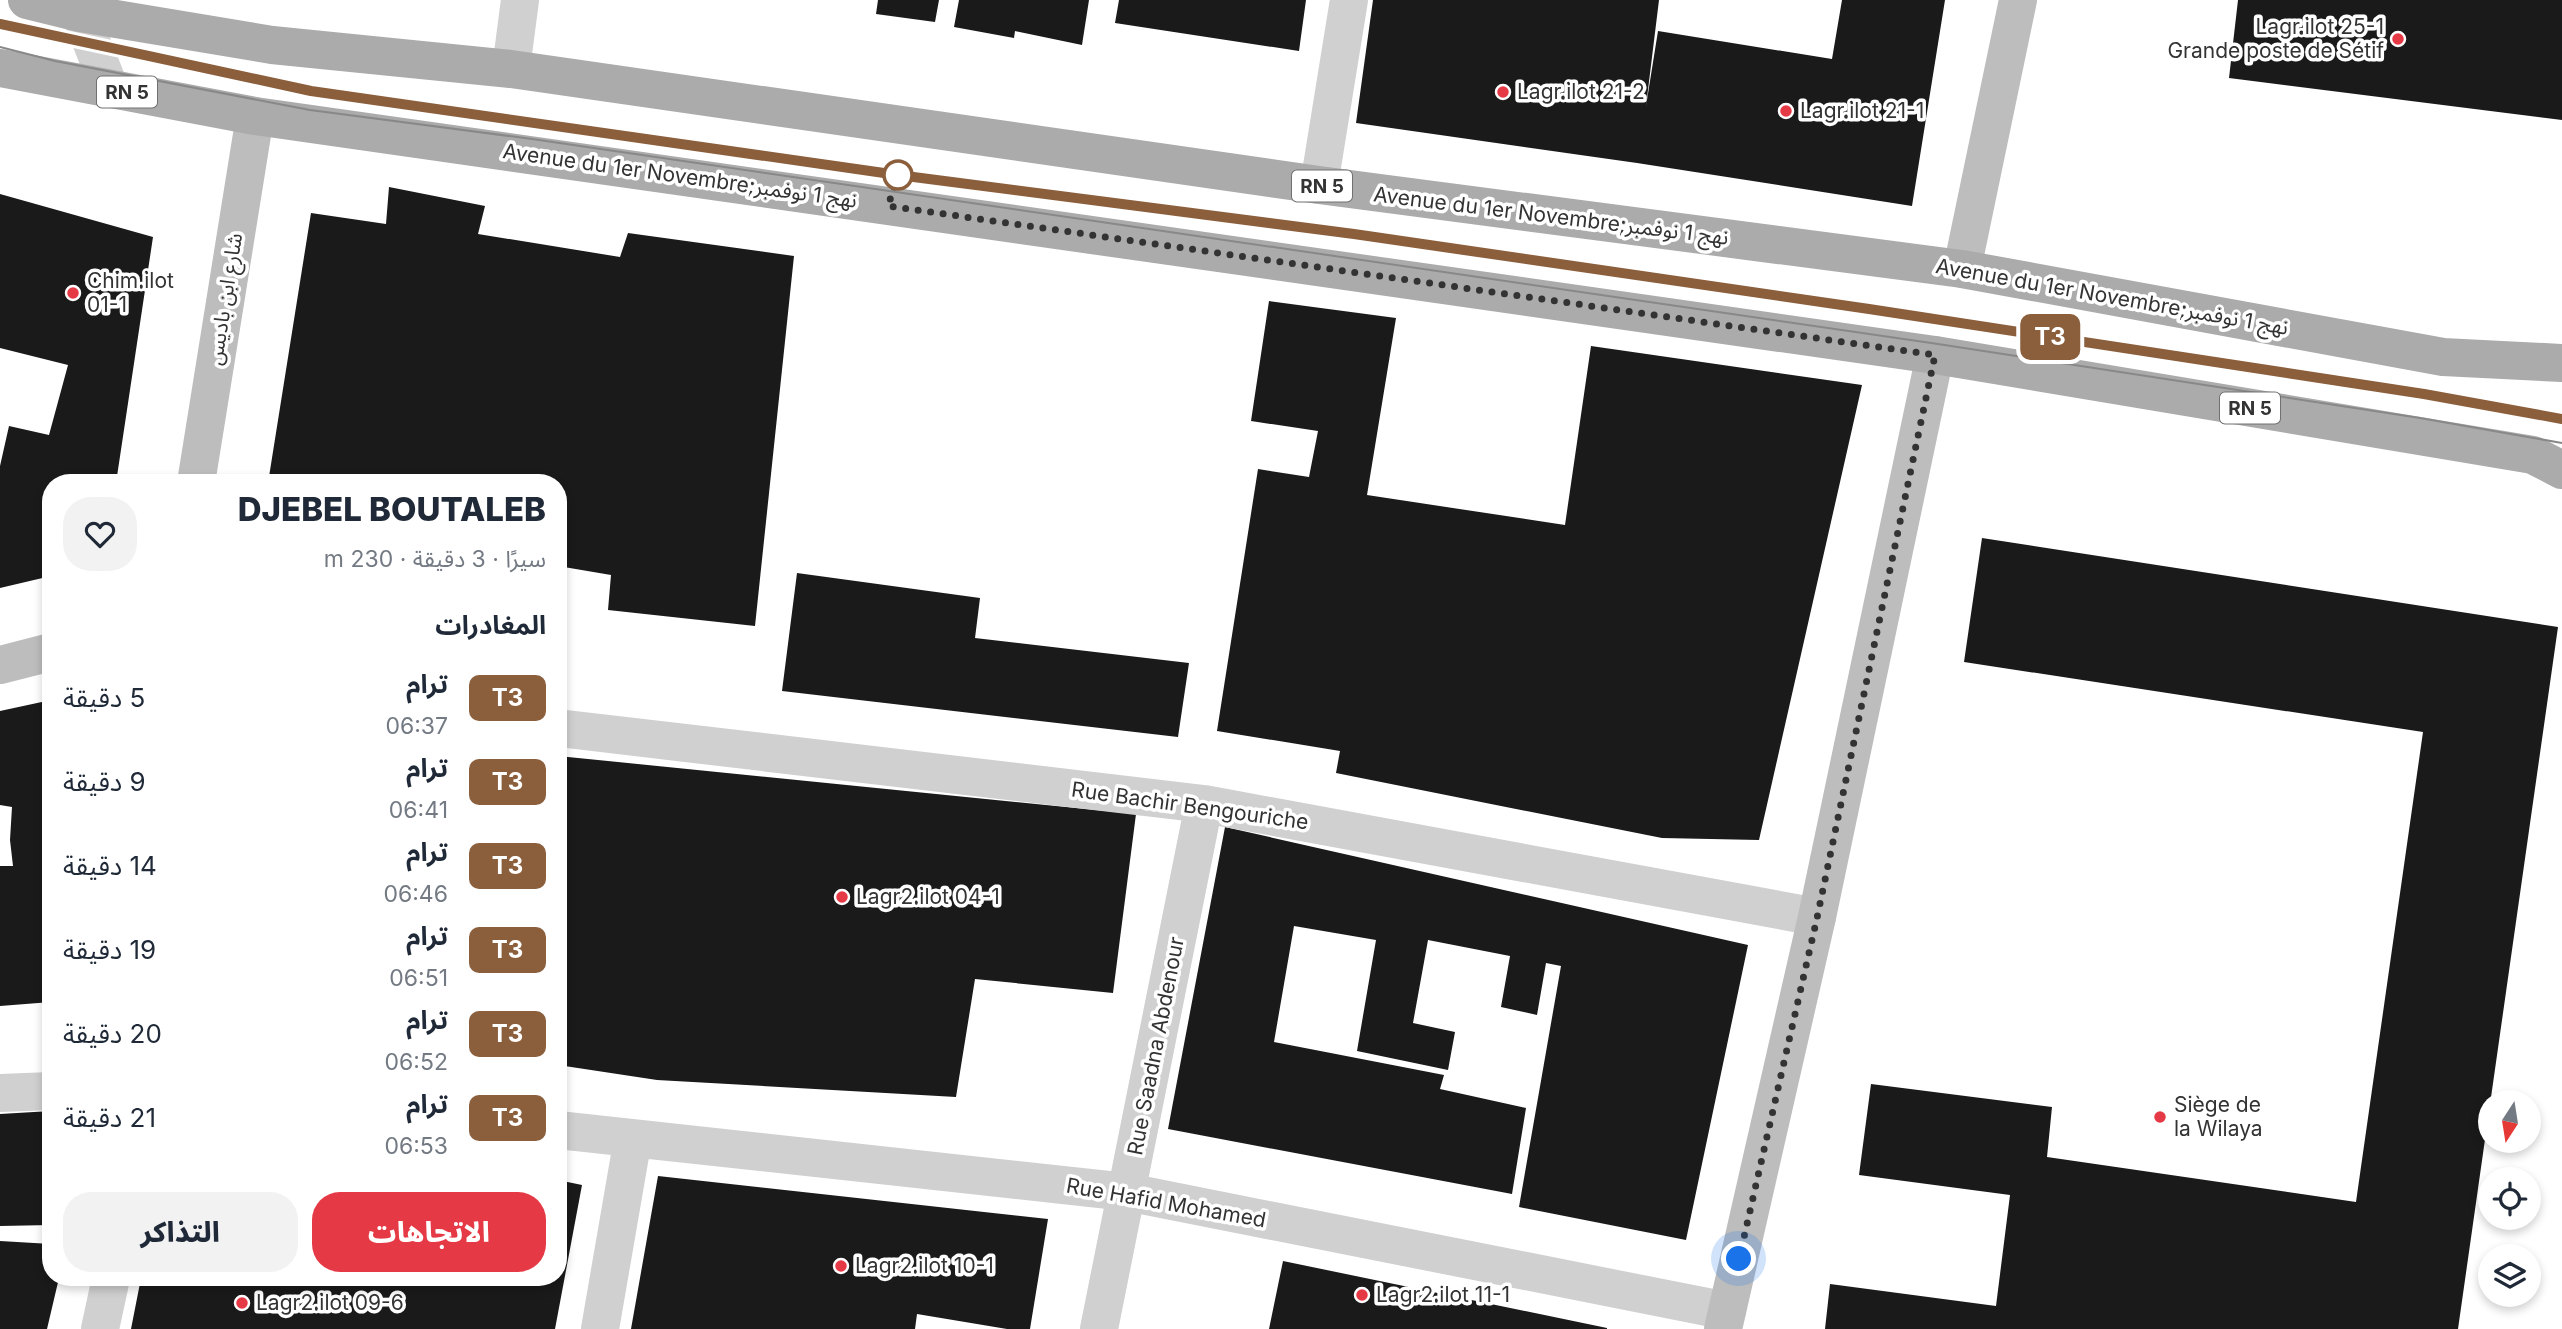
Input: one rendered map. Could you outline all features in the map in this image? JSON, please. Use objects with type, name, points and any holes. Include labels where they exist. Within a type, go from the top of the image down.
[{"type":"main road","name":"RN 5","points":[[27,0],[80,7]]},
{"type":"main road","name":"Avenue du 1er Novembre;نهج 1 نوفمبر","points":[[80,7],[272,45],[511,69],[1319,185],[1962,269],[2443,357],[2562,363]]},
{"type":"main road","name":"Avenue du 1er Novembre;نهج 1 نوفمبر","points":[[0,68],[255,116],[1935,355],[2533,455],[2562,470]]},
{"type":"street","points":[[511,69],[520,0]]},
{"type":"street","points":[[1319,185],[1349,0]]},
{"type":"street","points":[[1962,269],[2018,0]]},
{"type":"street","points":[[80,7],[110,89]]},
{"type":"street","name":"شارع ابن باديس","points":[[197,474],[255,116]]},
{"type":"street","points":[[1725,1320],[1817,918],[1935,355]]},
{"type":"street","points":[[0,665],[42,654]]},
{"type":"street","name":"Rue Bachir Bengouriche","points":[[567,728],[1205,804],[1817,918]]},
{"type":"street","name":"Rue Saadna Abdenour","points":[[1100,1329],[1205,804]]},
{"type":"street","points":[[0,1093],[42,1091]]},
{"type":"street","name":"Rue Hafid Mohamed","points":[[567,1131],[1127,1192],[1725,1320]]},
{"type":"street","points":[[600,1329],[633,1138]]},
{"type":"street","points":[[100,1329],[109,1286]]},
{"type":"building","points":[[878,0],[939,0],[935,22],[876,14]]},
{"type":"building","points":[[959,0],[1089,0],[1082,45],[1015,31],[1014,38],[954,27]]},
{"type":"building","points":[[1119,0],[1306,0],[1299,51],[1115,23]]},
{"type":"building","points":[[1373,0],[1659,0],[1646,106],[1658,31],[1832,59],[1842,0],[1945,0],[1912,206],[1356,123]]},
{"type":"building","name":"Lagr.ilot 25-1 Grande poste de Sétif","points":[[2238,0],[2562,0],[2562,120],[2229,78]]},
{"type":"building","points":[[389,187],[485,206],[478,234],[620,257],[628,233],[794,256],[755,626],[608,610],[611,575],[567,568],[567,474],[269,474],[311,213],[386,224]]},
{"type":"building","name":"Chim.ilot 01-1","points":[[0,194],[153,237],[117,474],[42,474],[42,578],[0,588],[0,466],[9,426],[49,435],[68,365],[0,348]]},
{"type":"building","points":[[1269,301],[1396,318],[1367,495],[1565,525],[1591,346],[1862,385],[1759,840],[1662,838],[1336,773],[1340,751],[1217,731],[1258,469],[1309,477],[1318,431],[1251,421]]},
{"type":"building","points":[[1982,538],[2558,627],[2492,1090],[2478,1090],[2478,1153],[2483,1153],[2481,1167],[2478,1167],[2478,1189],[2458,1329],[1825,1329],[1830,1284],[1996,1306],[2010,1195],[1859,1175],[1871,1084],[2052,1107],[2047,1157],[2356,1202],[2423,732],[1964,662]]},
{"type":"building","points":[[797,573],[980,598],[975,638],[1189,663],[1178,737],[782,691]]},
{"type":"building","points":[[42,702],[42,1003],[0,1006],[0,866],[13,866],[10,840],[12,807],[0,805],[0,711]]},
{"type":"building","name":"Lagr2.ilot 04-1","points":[[567,757],[1136,814],[1113,993],[975,979],[956,1097],[657,1080],[567,1066]]},
{"type":"building","points":[[1225,827],[1748,945],[1686,1240],[1519,1207],[1561,966],[1546,963],[1537,1015],[1501,1007],[1510,956],[1428,940],[1413,1023],[1455,1032],[1448,1070],[1357,1051],[1376,940],[1294,926],[1274,1042],[1444,1075],[1440,1089],[1526,1108],[1512,1194],[1168,1129]]},
{"type":"building","points":[[42,1112],[42,1225],[0,1226],[0,1114]]},
{"type":"building","name":"Lagr2.ilot 10-1","points":[[658,1176],[1048,1219],[1030,1329],[1007,1329],[917,1314],[915,1329],[631,1329]]},
{"type":"building","points":[[567,1182],[582,1185],[567,1265]]},
{"type":"building","points":[[0,1241],[42,1243],[42,1286],[57,1286],[47,1329],[0,1329]]},
{"type":"building","name":"Lagr2.ilot 11-1","points":[[1283,1261],[1607,1328],[1607,1329],[1269,1329]]},
{"type":"building","points":[[139,1286],[563,1286],[555,1329],[131,1329]]},
{"type":"tram line","points":[[0,24],[311,91],[1869,309],[2424,394],[2562,419]]},
{"type":"tram line","name":"T3","points":[[0,24],[311,91],[898,175],[1354,234],[1869,309],[2424,394],[2562,419]]},
{"type":"tram line","points":[[0,47],[55,61],[310,110],[532,139],[1938,344],[2420,418],[2562,443]]},
{"type":"place","name":"Lagr.ilot 25-1 Grande poste de Sétif","points":[[2398,39]]},
{"type":"place","name":"Lagr.ilot 21-2","points":[[1503,92]]},
{"type":"place","name":"Lagr.ilot 21-1","points":[[1786,111]]},
{"type":"place","name":"Chim.ilot 01-1","points":[[73,293]]},
{"type":"place","name":"Lagr2.ilot 04-1","points":[[842,897]]},
{"type":"place","name":"Siège de la Wilaya","points":[[2160,1117]]},
{"type":"place","name":"Lagr2.ilot 10-1","points":[[841,1266]]},
{"type":"place","name":"Lagr2.ilot 11-1","points":[[1362,1295]]},
{"type":"place","name":"Lagr2.ilot 09-6","points":[[242,1303]]},
{"type":"route","points":[[898,175],[888,206],[1935,355],[1817,918],[1739,1259]]}]
